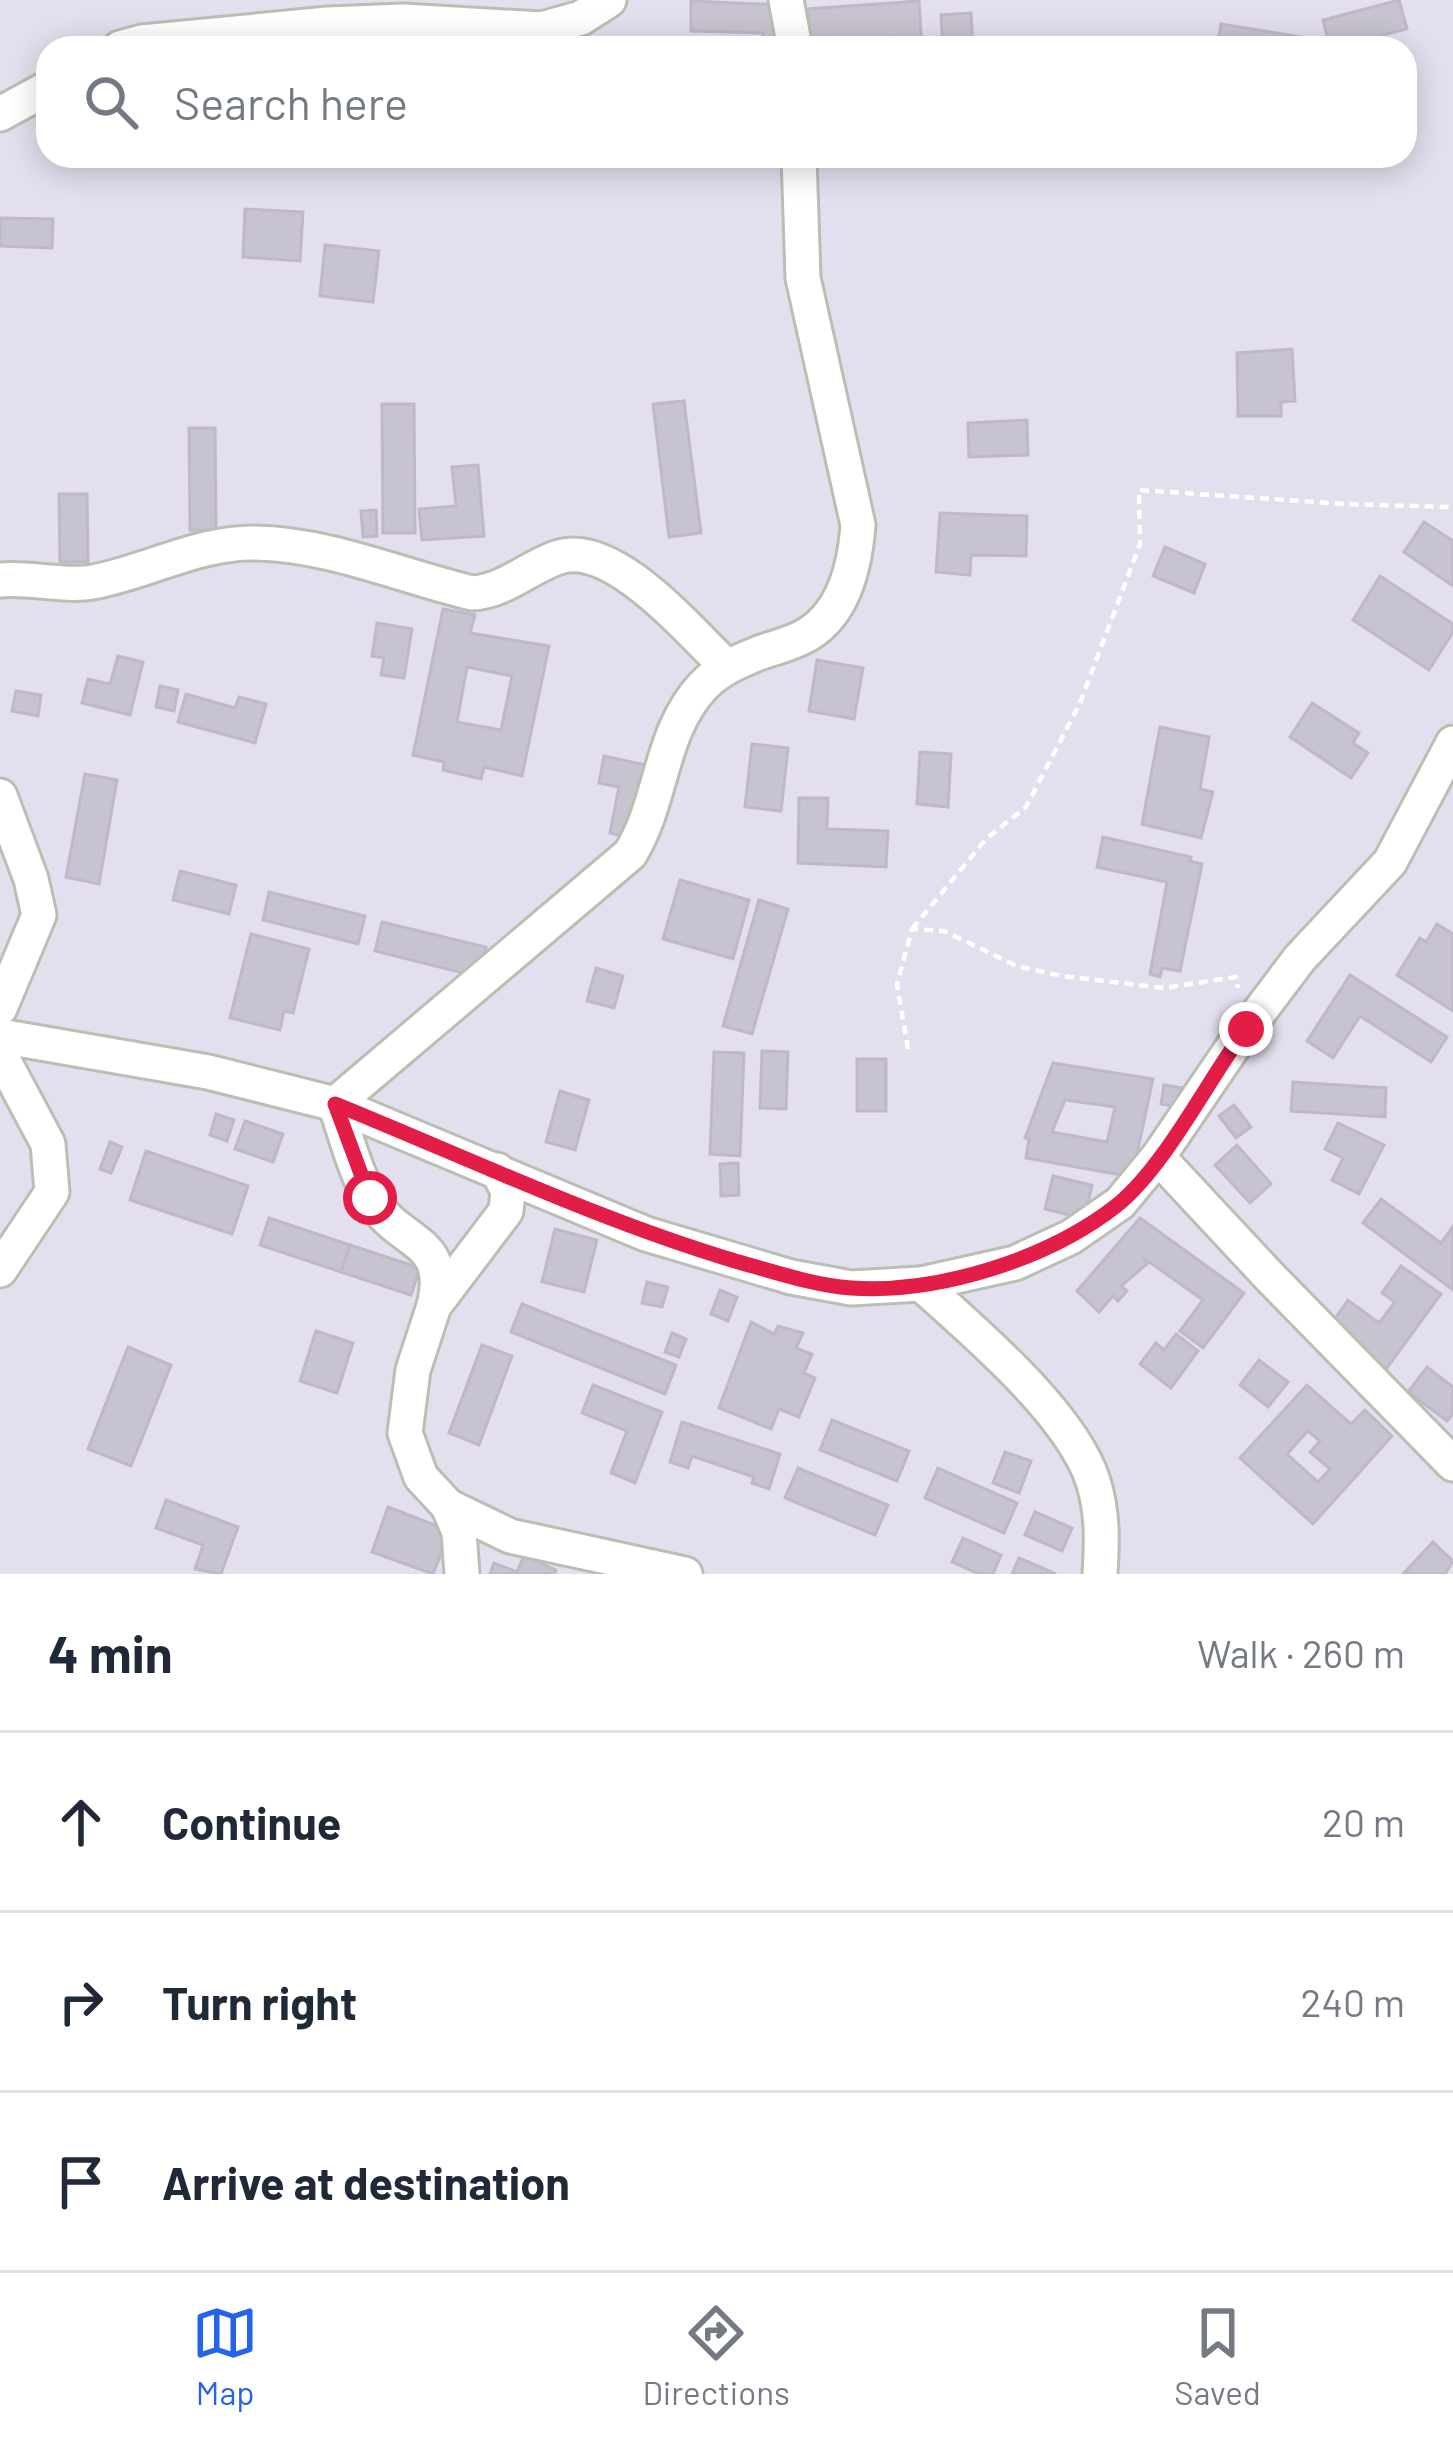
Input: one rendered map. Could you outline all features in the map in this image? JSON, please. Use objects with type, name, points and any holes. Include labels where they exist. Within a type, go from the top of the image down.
[{"type":"street","points":[[204,36],[403,21],[542,29],[581,18],[609,0]]},
{"type":"street","points":[[786,0],[793,36]]},
{"type":"street","points":[[0,114],[36,94]]},
{"type":"street","points":[[335,1104],[629,854],[645,829],[670,736],[684,708],[707,681],[728,667],[807,635],[838,602],[855,566],[858,525],[803,278],[800,168]]},
{"type":"street","points":[[0,580],[85,584],[202,550],[254,543],[316,551],[472,593],[490,592],[544,563],[577,554],[598,558],[625,572],[728,667]]},
{"type":"street","points":[[0,1036],[208,1072],[335,1104],[646,1234],[791,1277],[851,1288],[921,1283],[1015,1263],[1071,1237],[1120,1203],[1300,958],[1390,862],[1453,743]]},
{"type":"street","points":[[0,796],[31,879],[38,915],[0,1008]]},
{"type":"street","points":[[0,1054],[48,1144],[52,1192],[0,1270]]},
{"type":"street","points":[[335,1104],[370,1198],[391,1225],[432,1255],[440,1272],[412,1370],[406,1433],[421,1478],[448,1506],[511,1537],[685,1574]]},
{"type":"street","points":[[1158,1157],[1453,1464]]},
{"type":"street","points":[[434,1306],[506,1211],[508,1191],[497,1171]]},
{"type":"street","points":[[921,1283],[1011,1365],[1072,1442],[1092,1477],[1103,1524],[1100,1574]]},
{"type":"street","points":[[448,1506],[459,1532],[462,1574]]},
{"type":"path","points":[[908,1049],[897,984],[912,929],[986,839],[1026,807],[1080,703],[1141,544],[1139,490],[1345,505],[1453,506]]},
{"type":"path","points":[[912,929],[944,931],[1017,966],[1062,976],[1164,988],[1236,977],[1246,1029]]},
{"type":"building","points":[[1399,0],[1407,29],[1379,36],[1327,36],[1323,20]]},
{"type":"building","points":[[691,1],[782,5],[783,36],[691,31]]},
{"type":"building","points":[[919,1],[921,36],[809,36],[808,9]]},
{"type":"building","points":[[971,13],[972,36],[942,36],[941,15]]},
{"type":"building","points":[[1221,24],[1295,36],[1219,36]]},
{"type":"building","points":[[245,209],[303,212],[300,261],[243,257]]},
{"type":"building","points":[[0,218],[53,219],[52,248],[0,246]]},
{"type":"building","points":[[325,245],[379,251],[373,302],[320,296]]},
{"type":"building","points":[[1292,349],[1295,401],[1281,402],[1281,416],[1238,416],[1237,353]]},
{"type":"building","points":[[684,401],[701,533],[669,537],[653,404]]},
{"type":"building","points":[[382,404],[414,404],[415,533],[383,533]]},
{"type":"building","points":[[1027,420],[1028,455],[969,457],[968,423]]},
{"type":"building","points":[[189,428],[215,428],[216,530],[190,530]]},
{"type":"building","points":[[478,465],[484,536],[422,540],[419,509],[456,506],[452,467]]},
{"type":"building","points":[[59,494],[87,494],[88,562],[60,562]]},
{"type":"building","points":[[376,510],[377,536],[363,537],[361,511]]},
{"type":"building","points":[[940,513],[1027,516],[1026,556],[971,555],[970,575],[936,572]]},
{"type":"building","points":[[1424,522],[1453,541],[1453,586],[1404,552]]},
{"type":"building","points":[[1165,547],[1205,564],[1194,593],[1153,576]]},
{"type":"building","points":[[1380,576],[1453,624],[1453,632],[1429,670],[1353,620]]},
{"type":"building","points":[[443,609],[475,615],[470,633],[549,646],[522,776],[484,767],[481,779],[443,770],[444,762],[413,755]],"holes":[[[467,667],[512,676],[501,730],[457,722]]]},
{"type":"building","points":[[377,623],[412,629],[404,678],[381,675],[384,658],[372,656]]},
{"type":"building","points":[[118,656],[143,662],[130,715],[82,703],[88,679],[110,684]]},
{"type":"building","points":[[817,660],[863,668],[854,719],[809,711]]},
{"type":"building","points":[[160,686],[178,690],[174,711],[156,707]]},
{"type":"building","points":[[16,691],[41,695],[38,716],[12,711]]},
{"type":"building","points":[[186,694],[235,708],[239,697],[266,704],[255,743],[178,722]]},
{"type":"building","points":[[1312,703],[1359,733],[1353,743],[1368,753],[1351,778],[1290,737]]},
{"type":"building","points":[[1160,727],[1209,737],[1200,789],[1213,792],[1201,838],[1142,824]]},
{"type":"building","points":[[752,744],[788,748],[781,811],[745,807]]},
{"type":"building","points":[[920,752],[951,754],[948,807],[917,804]]},
{"type":"building","points":[[604,756],[650,766],[635,839],[610,833],[619,787],[599,783]]},
{"type":"building","points":[[85,774],[117,780],[99,884],[66,877]]},
{"type":"building","points":[[799,798],[828,798],[827,829],[888,831],[886,867],[798,863]]},
{"type":"building","points":[[1103,837],[1191,857],[1190,861],[1202,864],[1180,971],[1162,968],[1160,977],[1150,974],[1167,882],[1097,867]]},
{"type":"building","points":[[180,871],[236,885],[229,914],[173,900]]},
{"type":"building","points":[[680,880],[749,900],[733,959],[663,939]]},
{"type":"building","points":[[269,892],[365,916],[358,944],[263,920]]},
{"type":"building","points":[[759,900],[788,909],[752,1034],[723,1026]]},
{"type":"building","points":[[382,922],[486,947],[479,977],[375,951]]},
{"type":"building","points":[[1437,924],[1453,934],[1453,1011],[1397,975],[1420,938],[1426,942]]},
{"type":"building","points":[[251,934],[309,949],[293,1013],[284,1011],[280,1030],[230,1018]]},
{"type":"building","points":[[596,968],[623,976],[614,1008],[587,1001]]},
{"type":"building","points":[[1350,975],[1447,1037],[1431,1062],[1360,1016],[1333,1058],[1307,1041]]},
{"type":"building","points":[[762,1051],[788,1052],[786,1109],[760,1108]]},
{"type":"building","points":[[714,1052],[744,1053],[740,1156],[710,1154]]},
{"type":"building","points":[[857,1059],[886,1059],[886,1111],[857,1111]]},
{"type":"building","points":[[1053,1063],[1153,1079],[1132,1177],[1026,1158],[1029,1139],[1025,1138]],"holes":[[[1065,1100],[1115,1107],[1107,1142],[1052,1132]]]},
{"type":"building","points":[[1293,1082],[1386,1088],[1385,1117],[1291,1111]]},
{"type":"building","points":[[1164,1085],[1189,1089],[1186,1108],[1161,1104]]},
{"type":"building","points":[[560,1091],[589,1100],[575,1150],[546,1142]]},
{"type":"building","points":[[1234,1105],[1251,1127],[1236,1138],[1219,1116]]},
{"type":"building","points":[[216,1114],[234,1120],[227,1141],[210,1135]]},
{"type":"building","points":[[245,1121],[283,1134],[273,1162],[235,1149]]},
{"type":"building","points":[[1338,1123],[1384,1145],[1359,1194],[1332,1180],[1343,1158],[1325,1149]]},
{"type":"building","points":[[110,1142],[122,1147],[111,1173],[100,1169]]},
{"type":"building","points":[[1237,1145],[1271,1184],[1250,1203],[1215,1165]]},
{"type":"building","points":[[146,1151],[248,1186],[232,1234],[130,1200]]},
{"type":"building","points":[[738,1163],[739,1195],[721,1196],[720,1164]]},
{"type":"building","points":[[1053,1176],[1092,1185],[1084,1219],[1045,1209]]},
{"type":"building","points":[[1381,1199],[1441,1243],[1453,1226],[1453,1290],[1363,1223]]},
{"type":"building","points":[[269,1218],[350,1245],[341,1272],[260,1245]]},
{"type":"building","points":[[1140,1218],[1244,1293],[1203,1348],[1180,1331],[1203,1300],[1145,1259],[1147,1264],[1121,1286],[1127,1291],[1118,1301],[1113,1296],[1099,1312],[1077,1291]]},
{"type":"building","points":[[555,1229],[597,1240],[584,1292],[542,1282]]},
{"type":"building","points":[[350,1245],[420,1268],[411,1295],[341,1272]]},
{"type":"building","points":[[1401,1266],[1441,1294],[1384,1372],[1327,1330],[1348,1300],[1379,1323],[1395,1302],[1382,1293]]},
{"type":"building","points":[[647,1282],[668,1287],[662,1307],[642,1303]]},
{"type":"building","points":[[720,1290],[737,1297],[728,1321],[711,1314]]},
{"type":"building","points":[[522,1304],[676,1365],[665,1394],[511,1332]]},
{"type":"building","points":[[751,1322],[774,1334],[778,1326],[803,1333],[796,1348],[812,1354],[804,1373],[815,1378],[799,1417],[779,1409],[771,1429],[719,1408]]},
{"type":"building","points":[[316,1331],[353,1343],[337,1393],[300,1381]]},
{"type":"building","points":[[672,1333],[686,1339],[679,1357],[665,1352]]},
{"type":"building","points":[[1176,1334],[1198,1351],[1171,1388],[1140,1364],[1156,1343],[1164,1350]]},
{"type":"building","points":[[482,1345],[512,1356],[479,1445],[449,1433]]},
{"type":"building","points":[[128,1347],[171,1365],[131,1466],[88,1449]]},
{"type":"building","points":[[1259,1360],[1288,1382],[1268,1407],[1240,1385]]},
{"type":"building","points":[[1427,1367],[1453,1387],[1453,1414],[1447,1421],[1408,1392]]},
{"type":"building","points":[[593,1385],[662,1412],[635,1483],[611,1473],[627,1431],[582,1413]]},
{"type":"building","points":[[1307,1385],[1351,1424],[1365,1410],[1392,1436],[1313,1524],[1240,1458]],"holes":[[[1308,1431],[1320,1441],[1310,1452],[1330,1469],[1318,1482],[1287,1454]]]},
{"type":"building","points":[[832,1420],[909,1451],[897,1481],[820,1450]]},
{"type":"building","points":[[682,1422],[780,1454],[769,1489],[752,1483],[754,1477],[692,1456],[688,1468],[670,1462]]},
{"type":"building","points":[[1005,1452],[1031,1461],[1019,1493],[993,1483]]},
{"type":"building","points":[[798,1468],[888,1505],[875,1535],[785,1498]]},
{"type":"building","points":[[938,1468],[1017,1503],[1004,1533],[925,1498]]},
{"type":"building","points":[[166,1500],[238,1527],[221,1574],[195,1569],[203,1545],[156,1528]]},
{"type":"building","points":[[388,1507],[450,1531],[433,1574],[372,1552]]},
{"type":"building","points":[[1035,1512],[1072,1528],[1062,1551],[1025,1535]]},
{"type":"building","points":[[963,1538],[1001,1555],[993,1574],[979,1574],[952,1562]]},
{"type":"building","points":[[1433,1542],[1453,1561],[1445,1574],[1403,1574]]},
{"type":"building","points":[[524,1556],[556,1570],[554,1574],[490,1574],[494,1563],[517,1572]]},
{"type":"building","points":[[1019,1558],[1056,1574],[1012,1574]]},
{"type":"route","points":[[370,1198],[335,1104],[646,1234],[791,1277],[851,1288],[921,1283],[1015,1263],[1071,1237],[1120,1203],[1158,1157],[1246,1029]]}]
